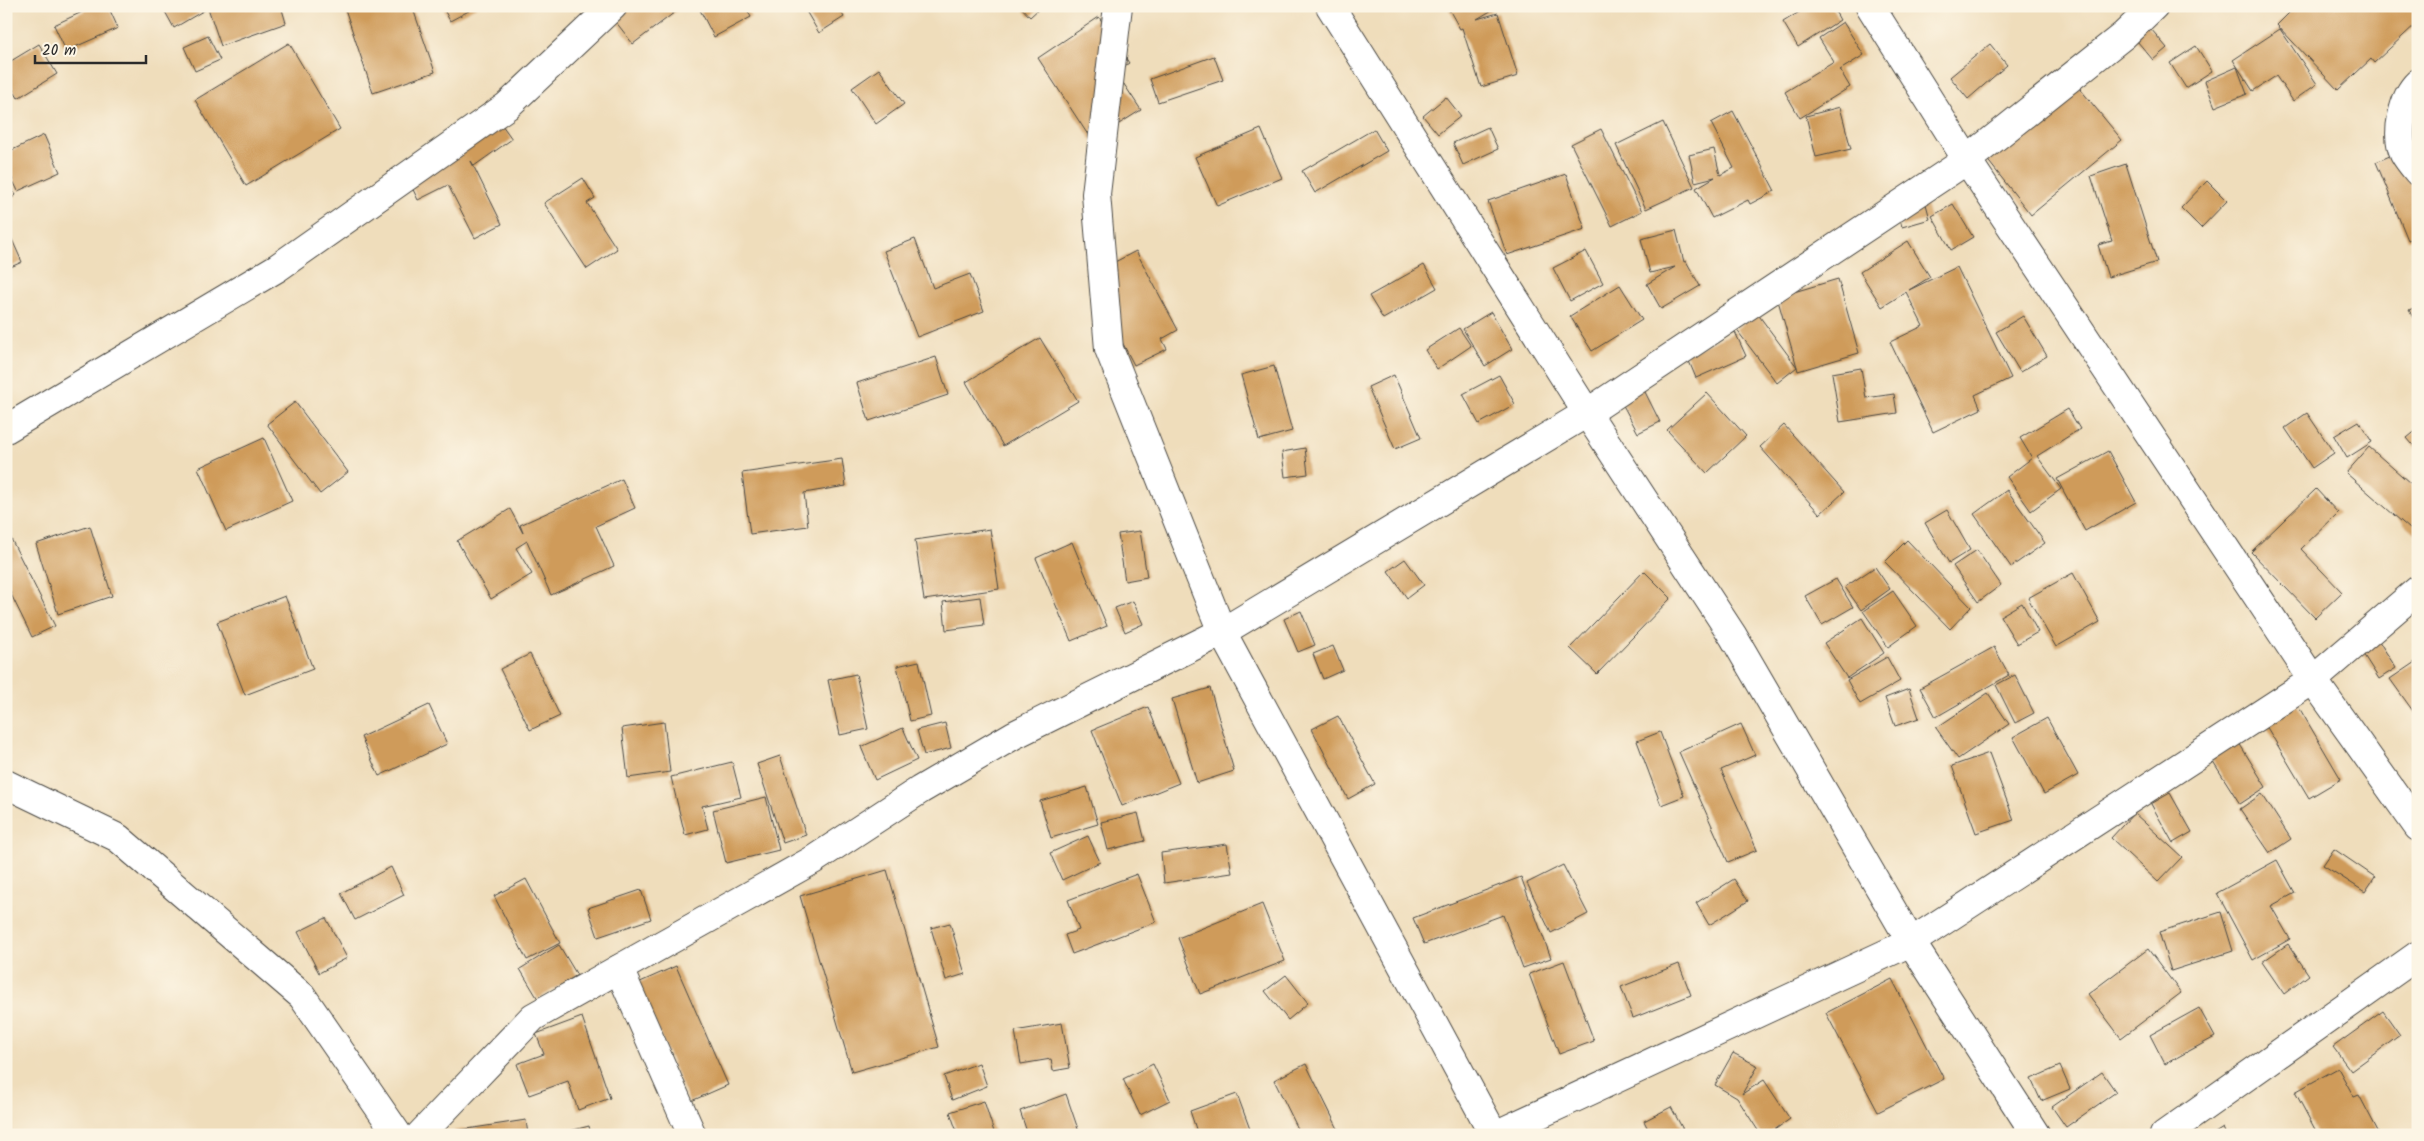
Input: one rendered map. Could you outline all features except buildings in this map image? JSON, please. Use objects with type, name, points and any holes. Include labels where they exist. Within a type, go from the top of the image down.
[{"type":"street","points":[[6,429],[285,262],[507,106],[613,6]]},
{"type":"street","points":[[1118,6],[1096,194],[1109,349],[1222,632],[1495,1135],[1911,942],[2313,680],[2418,590]]},
{"type":"street","points":[[1330,6],[1587,413],[1733,636],[1911,942],[2036,1135]]},
{"type":"street","points":[[1870,6],[1967,160],[2313,680],[2418,827]]},
{"type":"street","points":[[420,1135],[533,1018],[813,860],[920,790],[1014,736],[1222,632],[1587,413],[1967,160],[2124,35],[2154,6]]},
{"type":"street","points":[[2418,83],[2412,89],[2400,117],[2403,152],[2418,172]]},
{"type":"street","points":[[6,784],[118,838],[302,996],[398,1135]]},
{"type":"street","points":[[2164,1135],[2418,955]]},
{"type":"street","points":[[620,969],[692,1135]]}]
